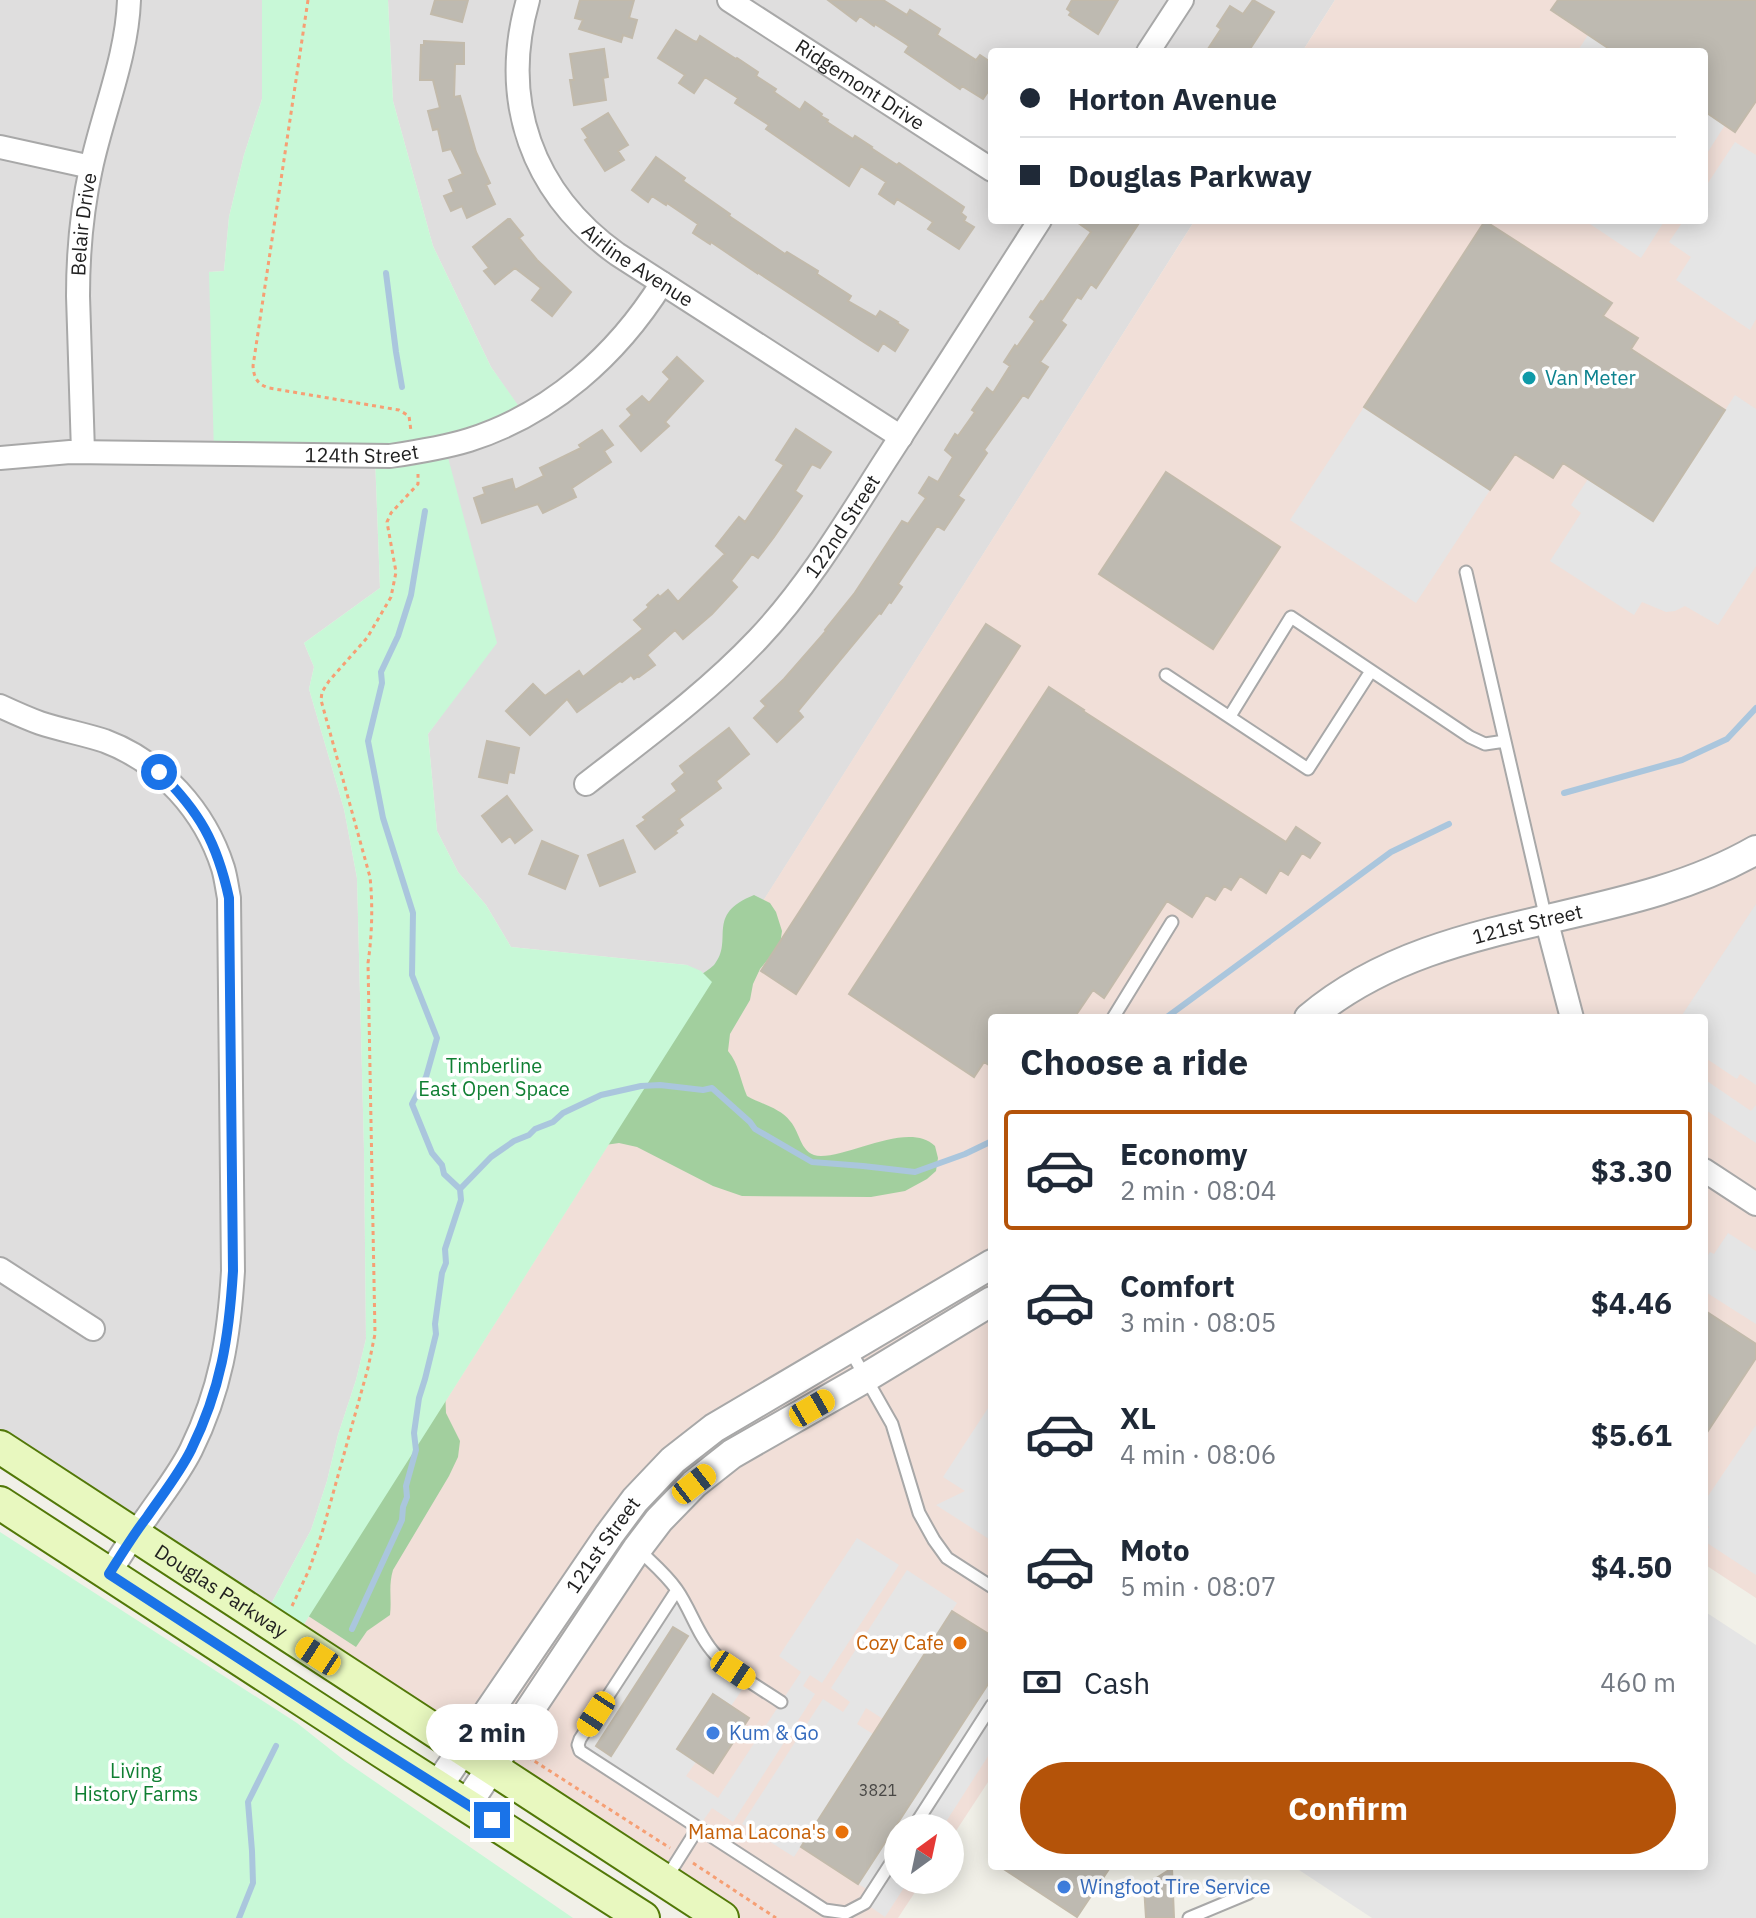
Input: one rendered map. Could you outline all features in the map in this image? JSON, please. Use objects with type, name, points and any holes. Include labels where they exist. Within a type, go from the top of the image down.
[{"type":"main road","name":"Douglas Parkway","points":[[0,1447],[722,1918]]},
{"type":"main road","points":[[0,1503],[643,1918]]},
{"type":"street","name":"Belair Drive","points":[[83,452],[78,270],[83,219],[91,167],[116,76],[129,0]]},
{"type":"street","name":"Airline Avenue","points":[[528,0],[519,41],[519,104],[526,134],[538,163],[553,191],[577,221],[601,243],[901,437]]},
{"type":"street","name":"Ridgemont Drive","points":[[729,0],[988,167]]},
{"type":"street","points":[[1151,48],[1182,0]]},
{"type":"street","points":[[0,147],[91,167]]},
{"type":"street","name":"122nd Street","points":[[586,784],[719,678],[797,594],[1037,224]]},
{"type":"street","name":"124th Street","points":[[0,458],[83,452],[390,456],[470,439],[540,408],[571,386],[606,356],[635,324],[662,283]]},
{"type":"street","points":[[0,706],[39,722],[107,742],[159,772],[198,816],[212,841],[223,869],[229,898],[233,1271],[230,1322],[222,1368],[196,1438],[170,1486],[109,1574]]},
{"type":"street","name":"121st Street","points":[[1315,1014],[1352,988],[1432,949],[1685,882],[1756,850]]},
{"type":"street","points":[[1546,919],[1571,1014]]},
{"type":"street","points":[[1708,1173],[1756,1204]]},
{"type":"street","name":"121st Street","points":[[438,1786],[609,1535],[635,1500],[673,1460],[714,1428],[988,1266]]},
{"type":"street","points":[[0,1269],[93,1329]]},
{"type":"street","name":"121st Street","points":[[467,1804],[637,1549],[659,1520],[694,1484],[732,1454],[988,1303]]},
{"type":"lane","points":[[1466,572],[1546,919]]},
{"type":"lane","points":[[1230,716],[1291,617],[1470,737],[1485,744],[1505,741]]},
{"type":"lane","points":[[1166,675],[1308,769],[1371,671]]},
{"type":"lane","points":[[1115,1014],[1172,922]]},
{"type":"lane","points":[[850,1350],[892,1424],[919,1513],[934,1540],[947,1558],[988,1584]]},
{"type":"lane","points":[[637,1549],[677,1590],[714,1654],[781,1702]]},
{"type":"lane","points":[[677,1590],[580,1739],[580,1751],[825,1910],[846,1913],[865,1903],[884,1874]]},
{"type":"lane","points":[[922,1814],[988,1711]]},
{"type":"lane","points":[[664,1880],[698,1828]]},
{"type":"lane","points":[[1189,1918],[1249,1893]]},
{"type":"path","points":[[289,1613],[322,1533],[375,1334],[368,963],[372,912],[370,877],[321,700],[329,681],[367,638],[391,597],[396,572],[387,522],[391,513],[418,484],[409,416],[404,411],[269,388],[260,385],[254,377],[253,366],[308,0]]},
{"type":"shaded area","points":[[0,0],[262,0],[262,99],[229,217],[224,271],[209,272],[375,456],[380,588],[304,643],[314,667],[309,689],[344,809],[357,878],[366,1339],[311,1530],[263,1619],[0,1447]]},
{"type":"shaded area","points":[[388,0],[1335,0],[1305,48],[988,48],[988,224],[1192,224],[712,982],[687,965],[511,947],[486,905],[458,872],[437,831],[428,734],[454,698],[444,446],[524,415],[491,367],[433,246],[393,101]]},
{"type":"shaded area","points":[[1335,0],[1756,0],[1756,1598],[1708,1567],[1708,1014],[988,1014],[988,1782],[964,1819],[964,1814],[884,1814],[884,1894],[914,1894],[898,1918],[722,1918],[294,1640],[1192,224],[1708,224],[1708,48],[1305,48]]},
{"type":"shaded area","points":[[1588,35],[1608,48],[1580,48]]},
{"type":"shaded area","points":[[1708,114],[1725,125],[1708,152]]},
{"type":"shaded area","points":[[1735,142],[1756,155],[1756,319],[1750,330],[1676,280],[1691,257],[1669,242],[1681,224],[1708,224],[1708,183]]},
{"type":"shaded area","points":[[1590,224],[1662,224],[1641,258]]},
{"type":"shaded area","points":[[1735,395],[1756,409],[1756,566],[1718,625],[1685,606],[1666,612],[1642,602],[1634,615],[1550,561],[1581,513],[1571,505],[1588,479],[1653,521]]},
{"type":"shaded area","points":[[1364,407],[1490,490],[1416,603],[1290,520]]},
{"type":"shaded area","points":[[1756,904],[1756,1085],[1740,1074],[1737,1079],[1708,1060],[1708,1014],[1683,1014]]},
{"type":"shaded area","points":[[1708,1082],[1751,1111],[1756,1105],[1756,1143],[1708,1112]]},
{"type":"shaded area","points":[[1728,1233],[1756,1251],[1756,1324],[1708,1294],[1708,1255],[1710,1252],[1714,1254]]},
{"type":"shaded area","points":[[988,1408],[988,1538],[936,1505],[965,1491],[943,1477]]},
{"type":"shaded area","points":[[1756,1425],[1756,1575],[1708,1544],[1708,1496]]},
{"type":"shaded area","points":[[857,1538],[899,1565],[822,1683],[810,1675],[803,1686],[815,1694],[733,1822],[712,1808],[698,1828],[580,1751],[580,1739],[677,1590],[705,1642],[748,1681],[731,1706],[713,1695],[696,1762],[686,1776],[718,1798],[801,1672],[779,1656]],"holes":[[[673,1627],[688,1637],[610,1756],[596,1746]]]},
{"type":"shaded area","points":[[907,1570],[957,1603],[883,1719],[866,1708],[857,1724],[873,1734],[794,1857],[742,1824],[823,1699],[843,1712],[850,1702],[831,1688]]},
{"type":"shaded area","points":[[1708,1614],[1756,1645],[1756,1918],[1372,1918],[1299,1870],[1708,1870]]},
{"type":"shaded area","points":[[988,1684],[988,1756],[951,1814],[904,1814]]},
{"type":"shaded area","points":[[884,1844],[884,1894],[900,1894],[885,1917],[865,1903],[872,1892],[858,1884]]},
{"type":"green space","name":"Timberline East Open Space","points":[[262,0],[388,0],[393,101],[433,246],[491,367],[525,415],[445,446],[497,643],[428,734],[437,831],[458,872],[486,905],[511,947],[687,965],[701,971],[712,982],[294,1640],[263,1619],[311,1530],[366,1339],[357,878],[344,809],[309,689],[314,667],[304,643],[380,588],[375,456],[214,454],[209,272],[224,271],[229,217],[262,99]]},
{"type":"green space","points":[[754,895],[770,903],[782,931],[780,945],[760,969],[750,1000],[730,1034],[728,1051],[747,1096],[786,1117],[805,1148],[814,1155],[834,1155],[896,1138],[911,1137],[924,1139],[935,1146],[938,1158],[936,1171],[905,1191],[871,1197],[742,1196],[713,1186],[637,1147],[619,1143],[598,1146],[445,1389],[446,1413],[460,1441],[458,1457],[393,1570],[390,1615],[367,1631],[356,1647],[299,1610],[698,977],[720,956],[725,919],[730,911]]},
{"type":"green space","name":"Living History Farms","points":[[0,1532],[297,1723],[345,1761],[573,1918],[0,1918]]},
{"type":"building","points":[[435,0],[468,0],[462,22],[431,14]]},
{"type":"building","points":[[580,0],[634,0],[629,18],[637,20],[632,38],[623,35],[621,42],[579,29],[583,20],[575,18]]},
{"type":"building","points":[[828,0],[883,0],[907,15],[910,10],[940,29],[937,35],[976,60],[980,55],[988,60],[988,92],[983,99],[962,86],[960,89],[905,52],[909,46],[860,16],[856,21]]},
{"type":"building","points":[[1072,0],[1118,0],[1098,34],[1069,15],[1071,12],[1067,9]]},
{"type":"building","points":[[1253,0],[1274,12],[1251,48],[1209,48],[1221,29],[1217,26],[1230,6],[1243,14]]},
{"type":"building","points":[[1558,0],[1756,0],[1756,101],[1735,132],[1708,114],[1708,48],[1608,48],[1551,10]]},
{"type":"building","points":[[676,30],[697,42],[700,36],[737,58],[758,72],[756,76],[776,89],[774,92],[800,110],[805,102],[822,114],[827,122],[853,139],[855,136],[897,165],[899,163],[964,207],[961,213],[966,217],[964,221],[974,227],[959,249],[928,229],[933,222],[897,199],[894,204],[879,194],[886,182],[861,166],[849,186],[766,129],[769,125],[735,103],[738,98],[705,77],[694,93],[679,83],[685,75],[658,58]]},
{"type":"building","points":[[424,41],[464,43],[464,64],[455,64],[454,97],[460,96],[476,152],[490,183],[486,185],[495,204],[467,218],[462,206],[451,211],[444,196],[454,192],[449,180],[463,174],[451,149],[443,151],[438,129],[433,130],[428,111],[440,108],[433,80],[420,80],[421,45]]},
{"type":"building","points":[[604,49],[608,77],[603,78],[606,100],[574,105],[570,54]]},
{"type":"building","points":[[608,113],[628,145],[618,151],[624,160],[605,171],[585,140],[588,138],[582,129]]},
{"type":"building","points":[[656,157],[729,216],[785,254],[787,252],[818,271],[817,274],[851,296],[848,301],[876,317],[880,311],[908,330],[895,351],[883,343],[878,351],[693,233],[698,224],[667,203],[652,196],[648,202],[632,190]]},
{"type":"building","points":[[508,219],[523,235],[519,238],[537,260],[571,292],[552,316],[532,300],[541,288],[515,268],[495,284],[484,271],[489,268],[473,247]]},
{"type":"building","points":[[1080,224],[1138,224],[1096,288],[1091,284],[1081,299],[1077,297],[1061,321],[1066,325],[1040,362],[1048,367],[1028,398],[1023,395],[984,450],[987,453],[958,496],[964,500],[944,530],[937,526],[898,584],[902,587],[891,603],[879,613],[798,711],[803,717],[777,742],[754,718],[766,706],[761,701],[826,631],[902,521],[908,524],[926,498],[919,493],[929,477],[938,482],[953,457],[945,450],[975,412],[972,410],[987,388],[993,393],[1010,366],[1004,362],[1035,321],[1030,317],[1091,232]]},
{"type":"building","name":"Van Meter","points":[[1483,224],[1490,224],[1612,303],[1603,316],[1638,338],[1631,349],[1725,410],[1653,521],[1563,463],[1553,478],[1515,454],[1490,490],[1364,407]]},
{"type":"building","points":[[677,357],[703,381],[665,422],[669,426],[641,451],[620,426],[632,415],[627,409],[642,396],[649,403],[670,379],[663,372]]},
{"type":"building","points":[[796,429],[831,452],[820,468],[812,464],[795,491],[802,496],[774,537],[758,558],[752,554],[731,581],[737,587],[683,639],[675,630],[647,655],[655,665],[639,677],[634,679],[631,675],[620,681],[577,712],[567,699],[530,735],[506,711],[533,684],[545,696],[579,671],[583,677],[643,629],[634,620],[658,595],[660,597],[668,590],[678,602],[725,554],[716,546],[739,517],[745,522],[784,465],[776,460]]},
{"type":"building","points":[[602,430],[613,445],[604,451],[611,462],[572,488],[576,497],[543,513],[538,504],[482,523],[474,498],[485,494],[483,488],[512,479],[515,490],[544,476],[540,468],[581,448],[579,445]]},
{"type":"building","points":[[1166,472],[1280,547],[1213,649],[1099,574]]},
{"type":"building","points":[[986,624],[1020,646],[796,994],[761,971]]},
{"type":"building","points":[[1049,687],[1286,842],[1296,827],[1320,843],[1310,858],[1302,853],[1288,875],[1280,870],[1266,893],[1240,876],[1231,890],[1224,886],[1215,900],[1206,895],[1192,917],[1167,901],[1104,998],[1093,990],[1077,1014],[988,1014],[988,1064],[984,1062],[974,1077],[849,994]]},
{"type":"building","points":[[729,728],[749,754],[716,781],[721,788],[679,819],[683,825],[675,831],[677,833],[655,849],[637,826],[646,820],[643,817],[677,791],[672,784],[685,773],[680,766]]},
{"type":"building","points":[[487,741],[519,748],[514,773],[509,772],[507,783],[479,777]]},
{"type":"building","points":[[507,796],[532,830],[515,843],[510,836],[502,842],[482,816]]},
{"type":"building","points":[[623,840],[635,872],[600,886],[588,855]]},
{"type":"building","points":[[542,841],[578,856],[565,889],[529,874]]},
{"type":"building","points":[[1708,1313],[1756,1344],[1756,1358],[1708,1431]]},
{"type":"building","points":[[952,1611],[988,1634],[988,1684],[904,1814],[884,1814],[884,1844],[858,1884],[801,1847]]},
{"type":"building","points":[[673,1627],[688,1636],[611,1756],[596,1746]]},
{"type":"building","name":"Kum & Go","points":[[713,1694],[749,1718],[713,1773],[677,1749]]},
{"type":"building","name":"Wingfoot Tire Service","points":[[1005,1870],[1108,1870],[1077,1917]]},
{"type":"building","points":[[1172,1870],[1174,1918],[1146,1918],[1144,1886]]},
{"type":"waterway","points":[[386,273],[402,387]]},
{"type":"waterway","points":[[352,1629],[402,1520],[406,1486],[416,1450],[414,1433],[419,1398],[436,1334],[442,1273],[446,1263],[445,1249],[461,1200],[460,1189],[444,1174],[442,1165],[432,1153],[412,1104],[426,1077],[437,1038],[412,975],[413,913],[383,818],[368,741],[382,683],[381,672],[398,636],[411,595],[425,511]]},
{"type":"waterway","points":[[1564,793],[1682,760],[1727,739],[1756,708]]},
{"type":"waterway","points":[[1171,1014],[1391,852],[1449,824]]},
{"type":"waterway","points":[[460,1189],[491,1157],[535,1129],[553,1122],[563,1113],[601,1095],[641,1086],[712,1088],[755,1129],[812,1162],[915,1172],[988,1143]]},
{"type":"waterway","points":[[239,1918],[253,1883],[248,1802],[276,1746]]},
{"type":"place","name":"Van Meter","points":[[1529,378]]},
{"type":"place","name":"Cozy Cafe","points":[[960,1643]]},
{"type":"place","name":"Kum & Go","points":[[713,1733]]},
{"type":"place","name":"Mama Lacona's","points":[[842,1832]]},
{"type":"place","name":"Wingfoot Tire Service","points":[[1064,1887]]},
{"type":"route","points":[[159,772],[198,816],[212,841],[223,869],[229,898],[233,1271],[230,1322],[222,1368],[190,1451],[170,1486],[109,1574],[492,1820]]}]
